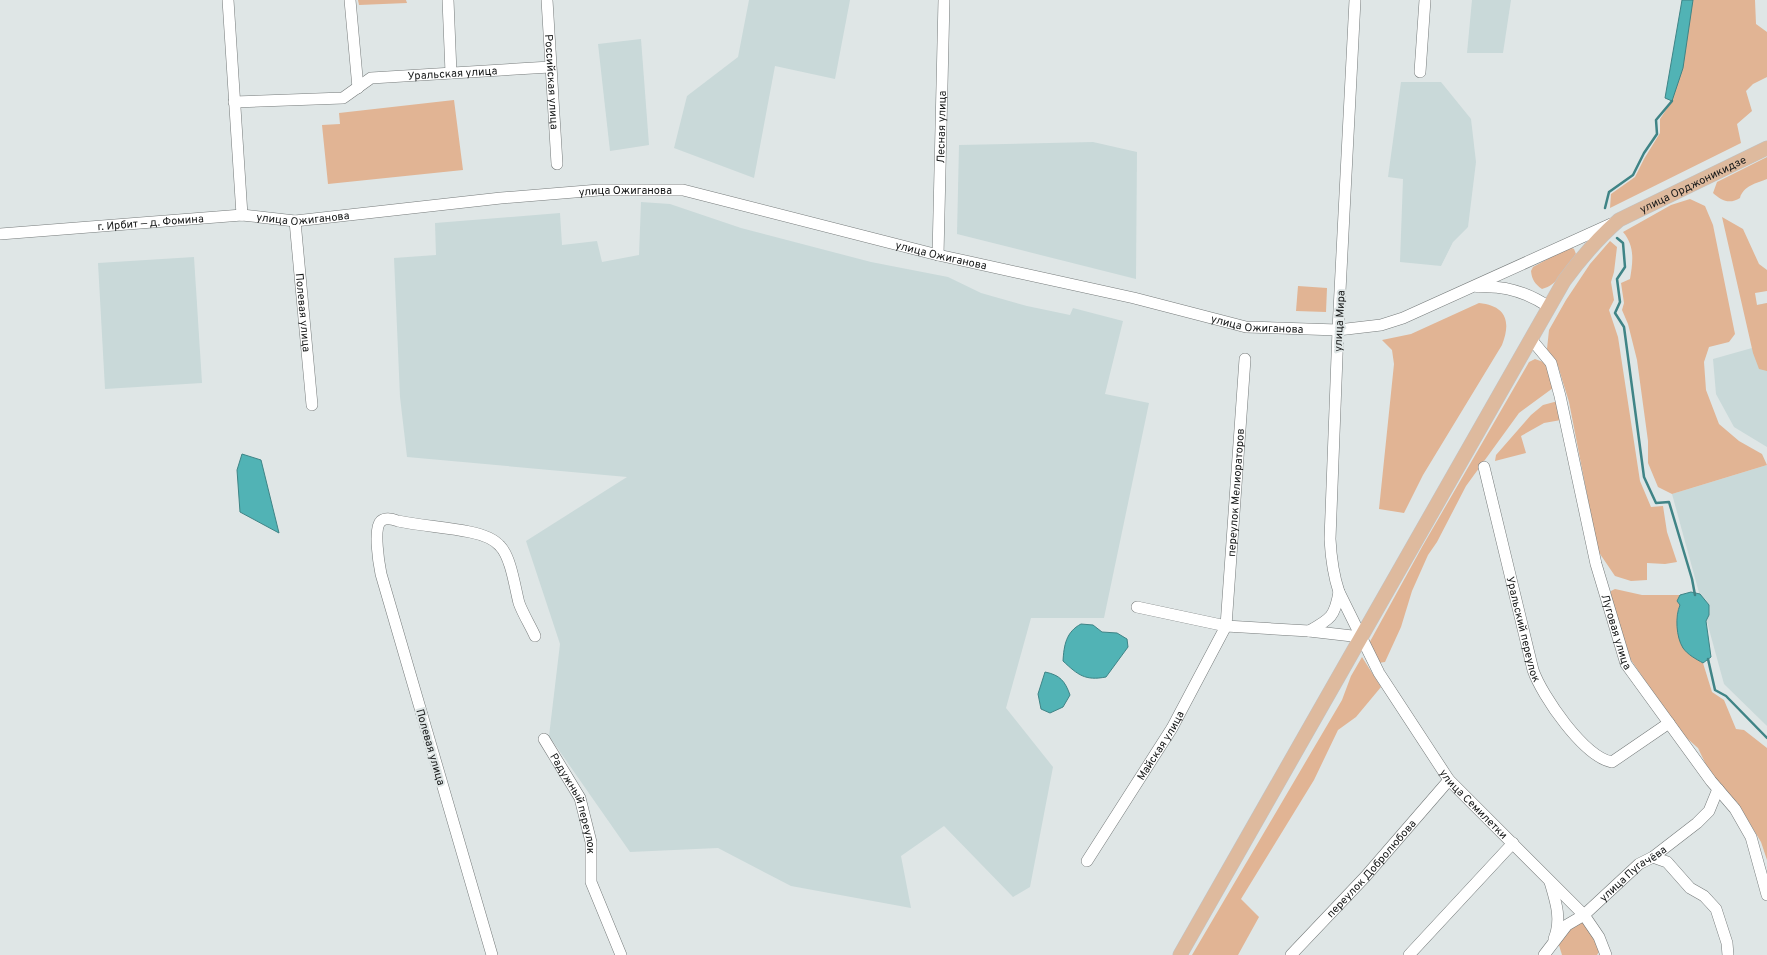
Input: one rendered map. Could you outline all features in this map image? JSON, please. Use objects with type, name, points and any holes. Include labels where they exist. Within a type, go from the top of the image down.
[{"type":"main road","name":"улица Орджоникидзе","points":[[1180,955],[1531,339],[1576,264],[1604,233],[1619,220],[1767,148]]},
{"type":"street","points":[[228,0],[242,215]]},
{"type":"street","points":[[350,0],[358,88]]},
{"type":"street","points":[[448,0],[451,73]]},
{"type":"street","name":"Российская улица","points":[[547,0],[550,67],[558,164]]},
{"type":"street","name":"Лесная улица","points":[[938,255],[944,0]]},
{"type":"street","name":"улица Мира","points":[[1355,0],[1338,330],[1330,539],[1332,566],[1339,592],[1361,637]]},
{"type":"street","points":[[1420,72],[1425,0]]},
{"type":"street","name":"Уральская улица","points":[[234,102],[343,98],[371,78],[550,67]]},
{"type":"street","name":"улица Ожиганова","points":[[242,215],[295,221],[501,198],[599,190],[683,190],[938,255],[1134,298],[1246,327],[1338,330],[1374,326],[1403,318],[1619,220]]},
{"type":"street","name":"г. Ирбит — д. Фомина","points":[[0,234],[242,215]]},
{"type":"street","name":"Полевая улица","points":[[295,221],[312,404]]},
{"type":"street","points":[[1470,288],[1491,286],[1512,289],[1532,296],[1550,307]]},
{"type":"street","name":"Луговая улица","points":[[1531,339],[1550,362],[1560,396],[1596,564],[1626,664],[1668,723],[1735,809],[1751,837],[1767,895]]},
{"type":"street","name":"переулок Мелиораторов","points":[[1226,626],[1245,359]]},
{"type":"street","name":"Уральский переулок","points":[[1484,467],[1533,670],[1539,686],[1553,708],[1593,754],[1604,761],[1612,762],[1668,723]]},
{"type":"street","name":"Полевая улица","points":[[492,955],[381,574],[377,538],[377,528],[380,522],[385,518],[414,524],[470,532],[492,539],[501,546],[506,555],[520,604],[535,636]]},
{"type":"street","points":[[1310,631],[1329,620],[1336,610],[1339,592]]},
{"type":"street","points":[[1137,608],[1226,626],[1310,631],[1361,637]]},
{"type":"street","name":"Майская улица","points":[[1088,861],[1172,728],[1226,626]]},
{"type":"street","name":"улица Семилетки","points":[[1361,637],[1379,673],[1449,780],[1584,915],[1599,937],[1606,955]]},
{"type":"street","name":"Радужный переулок","points":[[544,739],[580,798],[591,842],[591,882],[621,955]]},
{"type":"street","name":"переулок Добролюбова","points":[[1291,955],[1366,877],[1449,780]]},
{"type":"street","name":"улица Пугачёва","points":[[1544,955],[1567,925],[1584,915],[1639,864],[1653,857],[1697,823],[1709,811],[1718,789]]},
{"type":"street","points":[[1408,955],[1513,843]]},
{"type":"street","points":[[1653,857],[1667,862],[1690,888],[1704,896],[1716,909],[1727,943],[1728,955]]},
{"type":"street","points":[[1549,880],[1558,907],[1558,930],[1553,942]]},
{"type":"shaded area","points":[[358,0],[406,0],[407,3],[359,5]]},
{"type":"shaded area","points":[[749,0],[850,0],[835,79],[775,66],[754,178],[674,148],[687,96],[738,57]]},
{"type":"shaded area","points":[[1472,0],[1511,0],[1503,53],[1467,53]]},
{"type":"shaded area","points":[[1693,0],[1755,0],[1756,24],[1767,32],[1767,77],[1753,84],[1746,91],[1752,111],[1737,124],[1741,143],[1610,208],[1611,194],[1635,177],[1660,133],[1660,119],[1672,101]]},
{"type":"shaded area","points":[[641,39],[649,145],[610,151],[598,44]]},
{"type":"shaded area","points":[[1401,82],[1441,82],[1471,119],[1476,162],[1468,227],[1453,242],[1441,266],[1400,262],[1403,179],[1388,177]]},
{"type":"shaded area","points":[[454,100],[463,170],[328,184],[322,125],[340,124],[339,113]]},
{"type":"shaded area","points":[[1093,142],[1137,152],[1136,279],[957,234],[959,145]]},
{"type":"shaded area","points":[[1767,157],[1767,179],[1747,188],[1740,198],[1732,201],[1725,201],[1713,193],[1717,182]]},
{"type":"shaded area","points":[[1690,199],[1705,206],[1713,225],[1735,334],[1729,342],[1709,347],[1704,362],[1706,390],[1719,424],[1739,441],[1762,454],[1767,465],[1672,494],[1658,487],[1648,463],[1648,441],[1637,360],[1628,324],[1622,310],[1624,303],[1621,283],[1630,279],[1632,266],[1630,243],[1623,232],[1671,205]]},
{"type":"shaded area","points":[[641,202],[670,204],[741,228],[871,262],[948,277],[981,293],[1027,306],[1070,315],[1073,308],[1123,321],[1105,394],[1149,403],[1104,618],[1031,618],[1006,708],[1053,767],[1030,887],[1013,897],[944,826],[901,856],[911,908],[791,886],[718,848],[630,852],[549,736],[560,644],[526,541],[627,477],[407,457],[400,397],[394,258],[436,255],[435,223],[560,213],[562,245],[597,241],[602,262],[639,255]]},
{"type":"shaded area","points":[[1722,217],[1743,229],[1759,264],[1767,270],[1767,291],[1755,293],[1757,305],[1767,303],[1767,371],[1759,369],[1753,353]]},
{"type":"shaded area","points":[[1610,241],[1617,247],[1614,272],[1611,282],[1614,300],[1609,310],[1618,337],[1640,481],[1651,507],[1663,506],[1667,532],[1677,562],[1665,564],[1647,563],[1647,580],[1631,581],[1615,576],[1598,551],[1569,402],[1558,366],[1547,349],[1549,330],[1566,300],[1590,264]]},
{"type":"shaded area","points":[[1570,247],[1574,249],[1576,254],[1562,275],[1553,284],[1542,289],[1532,277],[1531,271],[1533,267]]},
{"type":"shaded area","points":[[194,257],[202,383],[105,389],[98,263]]},
{"type":"shaded area","points":[[1298,286],[1327,288],[1326,312],[1296,311]]},
{"type":"shaded area","points":[[1479,303],[1496,308],[1504,316],[1506,329],[1502,345],[1423,475],[1404,513],[1379,509],[1394,364],[1392,350],[1382,340],[1411,334]]},
{"type":"shaded area","points":[[1767,303],[1767,447],[1734,427],[1716,394],[1713,359],[1752,348],[1757,305]]},
{"type":"shaded area","points":[[1535,359],[1546,363],[1553,388],[1519,413],[1466,486],[1437,542],[1428,555],[1412,591],[1401,627],[1385,662],[1378,663],[1367,647],[1422,547],[1529,362]]},
{"type":"shaded area","points":[[1558,401],[1561,420],[1544,423],[1521,436],[1526,453],[1495,461],[1496,455],[1531,415],[1543,405]]},
{"type":"shaded area","points":[[1767,465],[1767,726],[1724,684],[1672,494]]},
{"type":"shaded area","points":[[1615,589],[1642,595],[1680,595],[1677,601],[1680,605],[1677,621],[1678,630],[1685,646],[1690,653],[1703,663],[1712,692],[1724,700],[1736,729],[1744,730],[1767,748],[1767,860],[1761,842],[1737,802],[1720,788],[1709,771],[1698,748],[1681,733],[1631,660],[1611,600],[1611,591]]},
{"type":"shaded area","points":[[1362,657],[1381,687],[1356,717],[1338,730],[1314,780],[1241,899],[1259,917],[1238,955],[1192,955],[1342,700],[1351,676]]},
{"type":"shaded area","points":[[1579,920],[1587,924],[1600,950],[1597,955],[1562,955],[1558,942]]},
{"type":"water","points":[[1682,0],[1693,0],[1683,68],[1672,101],[1665,98]]},
{"type":"water","points":[[242,454],[261,460],[279,533],[240,512],[237,470]]},
{"type":"water","points":[[1691,592],[1700,594],[1709,605],[1709,615],[1706,621],[1711,657],[1703,663],[1692,657],[1683,648],[1679,638],[1677,615],[1680,605],[1677,601],[1680,595]]},
{"type":"water","points":[[1081,624],[1093,625],[1102,632],[1117,633],[1127,639],[1128,647],[1106,677],[1093,678],[1082,676],[1063,661],[1064,650],[1069,635]]},
{"type":"water","points":[[1045,672],[1055,675],[1061,679],[1070,695],[1063,707],[1050,713],[1041,709],[1038,694]]},
{"type":"waterway","points":[[1605,208],[1609,192],[1633,175],[1644,153],[1657,134],[1656,120],[1672,101]]},
{"type":"waterway","points":[[1617,238],[1623,243],[1625,267],[1617,279],[1620,302],[1615,313],[1624,327],[1644,477],[1656,503],[1669,502],[1692,579],[1695,595]]},
{"type":"waterway","points":[[1708,659],[1715,690],[1726,696],[1767,738]]}]
